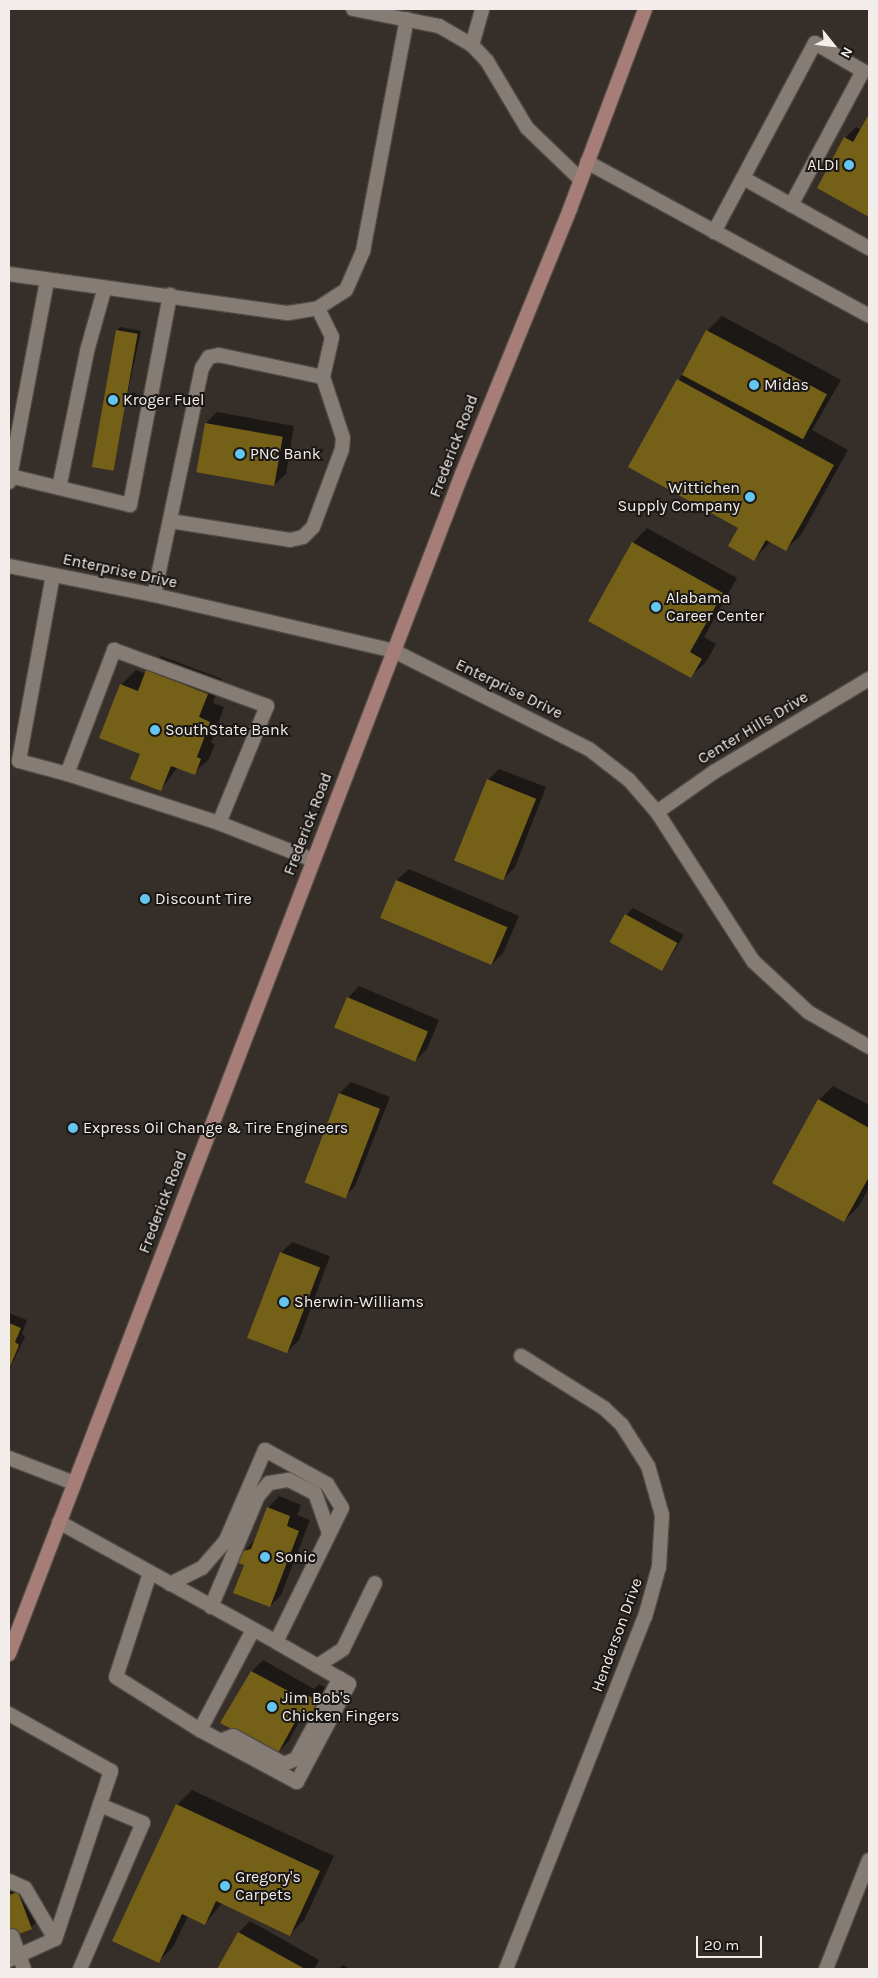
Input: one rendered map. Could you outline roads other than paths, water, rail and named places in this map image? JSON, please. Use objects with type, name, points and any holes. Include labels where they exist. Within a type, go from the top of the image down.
[{"type":"main road","name":"Frederick Road","points":[[9,1654],[313,860],[581,180],[645,9]]},
{"type":"street","points":[[353,9],[439,26],[472,45],[486,61],[527,128],[581,180]]},
{"type":"street","points":[[472,45],[482,9]]},
{"type":"street","points":[[9,274],[288,313],[318,308],[346,290],[363,251],[407,19]]},
{"type":"street","points":[[714,232],[815,43],[863,71],[791,205]]},
{"type":"street","points":[[587,162],[869,316]]},
{"type":"street","points":[[743,178],[869,248]]},
{"type":"street","points":[[48,280],[9,479],[130,505],[170,295]]},
{"type":"street","points":[[58,488],[87,351],[105,287]]},
{"type":"street","points":[[170,521],[290,540],[303,537],[313,527],[342,449],[343,438],[323,377],[332,337],[318,308]]},
{"type":"street","points":[[154,595],[202,368],[209,356],[219,356],[323,377]]},
{"type":"street","name":"Enterprise Drive","points":[[9,566],[154,595],[394,651],[589,749],[629,780],[657,812],[753,961],[808,1012],[869,1047]]},
{"type":"street","points":[[53,575],[19,760],[219,823],[313,860]]},
{"type":"street","points":[[67,774],[114,650],[267,706],[219,823]]},
{"type":"street","name":"Center Hills Drive","points":[[657,812],[714,772],[869,679]]},
{"type":"street","name":"Henderson Drive","points":[[506,1969],[645,1618],[659,1567],[662,1515],[648,1466],[622,1425],[604,1408],[521,1356]]},
{"type":"street","points":[[170,1584],[202,1568],[226,1540],[265,1450],[327,1484],[342,1508],[276,1642]]},
{"type":"street","points":[[9,1458],[74,1483]]},
{"type":"street","points":[[211,1607],[258,1496],[269,1482],[289,1480],[314,1493],[329,1533]]},
{"type":"street","points":[[59,1522],[345,1681]]},
{"type":"street","points":[[150,1573],[116,1677],[200,1730],[297,1782],[345,1681]]},
{"type":"street","points":[[317,1666],[343,1649],[375,1584]]},
{"type":"street","points":[[200,1730],[253,1630]]},
{"type":"street","points":[[220,1741],[233,1736],[284,1764],[296,1759],[345,1681]]},
{"type":"street","points":[[9,1714],[111,1771],[55,1939],[15,1958]]},
{"type":"street","points":[[80,1969],[143,1823],[100,1805]]},
{"type":"street","points":[[826,1969],[869,1860]]},
{"type":"street","points":[[9,1881],[25,1888],[55,1939]]},
{"type":"street","points":[[12,1936],[15,1958],[24,1969]]},
{"type":"place","name":"ALDI","points":[[849,165]]},
{"type":"place","name":"Midas","points":[[754,385]]},
{"type":"place","name":"Kroger Fuel","points":[[113,400]]},
{"type":"place","name":"PNC Bank","points":[[240,454]]},
{"type":"place","name":"Wittichen Supply Company","points":[[750,497]]},
{"type":"place","name":"Alabama Career Center","points":[[656,607]]},
{"type":"place","name":"SouthState Bank","points":[[155,730]]},
{"type":"place","name":"Discount Tire","points":[[145,899]]},
{"type":"place","name":"Express Oil Change & Tire Engineers","points":[[73,1128]]},
{"type":"place","name":"Sherwin-Williams","points":[[284,1302]]},
{"type":"place","name":"Sonic","points":[[265,1557]]},
{"type":"place","name":"Jim Bob's Chicken Fingers","points":[[272,1707]]},
{"type":"place","name":"Gregory's Carpets","points":[[225,1886]]}]
